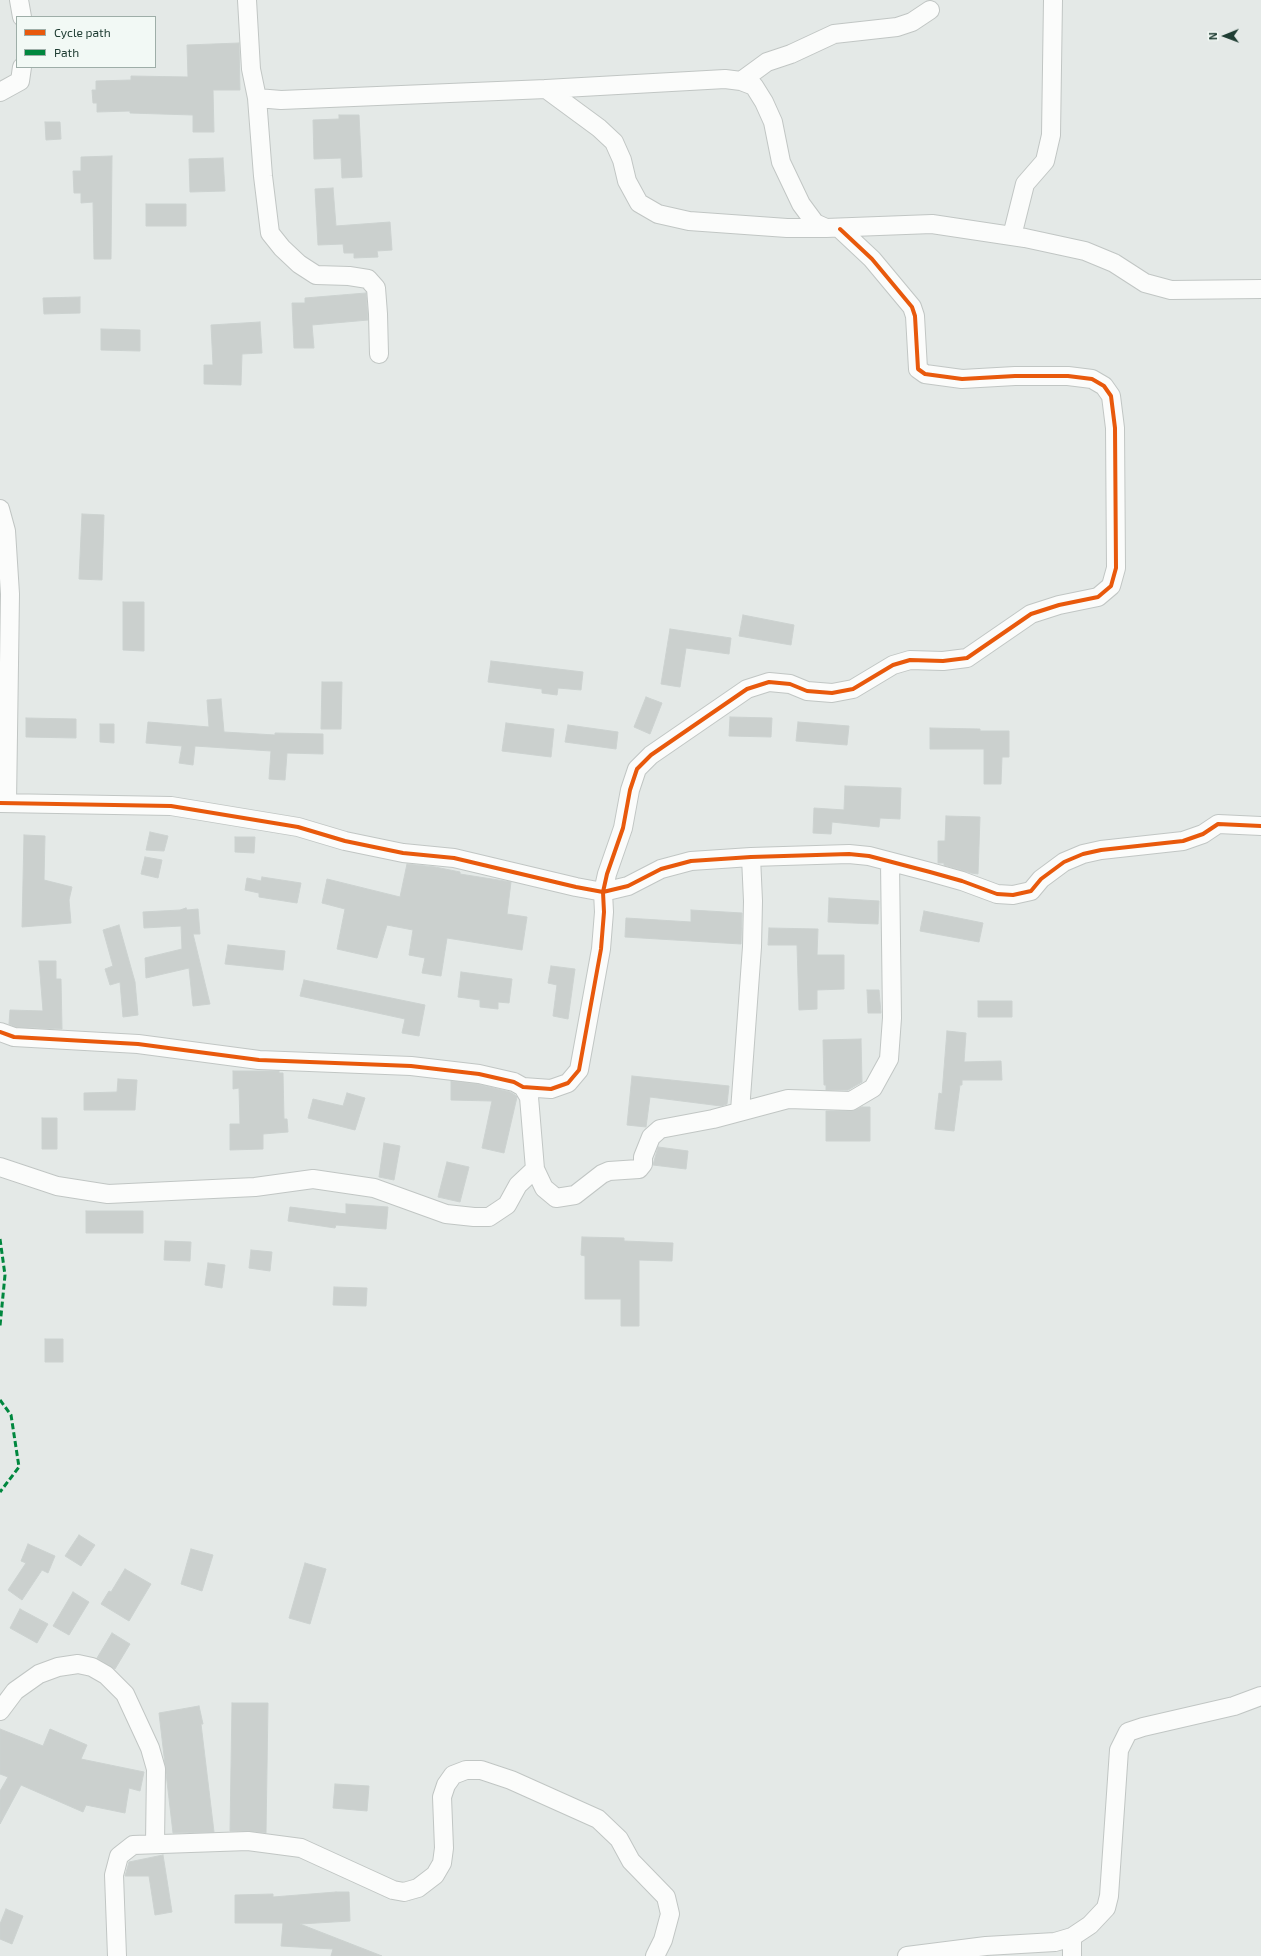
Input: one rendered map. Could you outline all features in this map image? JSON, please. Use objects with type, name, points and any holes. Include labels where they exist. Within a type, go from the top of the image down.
[{"type":"street","points":[[19,0],[22,16]]},
{"type":"street","points":[[247,0],[251,68],[257,98],[263,176],[270,233],[282,248],[299,264],[316,274],[368,279],[376,288],[379,354]]},
{"type":"street","points":[[1012,236],[1025,184],[1045,161],[1052,135],[1053,0]]},
{"type":"street","points":[[741,81],[767,62],[791,54],[834,34],[897,27],[912,22],[930,10]]},
{"type":"street","points":[[0,92],[20,82],[22,68]]},
{"type":"street","points":[[0,1032],[14,1037],[138,1044],[259,1060],[410,1066],[480,1074],[514,1082],[523,1086],[551,1089],[568,1083],[579,1070],[601,948],[604,918],[603,892],[607,874],[623,828],[630,790],[637,769],[651,755],[747,689],[769,682],[790,684],[807,691],[832,693],[853,689],[893,666],[910,660],[943,661],[967,658],[1031,614],[1059,605],[1098,597],[1111,586],[1116,568],[1115,428],[1111,396],[1104,386],[1092,379],[1068,376],[1016,376],[962,379],[925,374],[918,370],[915,316],[912,307],[872,259],[833,228],[815,223],[801,204],[781,162],[773,122],[764,102],[754,86],[741,81],[725,79],[546,89],[281,100],[257,98]]},
{"type":"street","points":[[546,89],[599,128],[614,142],[622,160],[627,181],[639,203],[658,214],[689,221],[787,228],[833,228],[900,224],[932,224],[1012,236],[1085,251],[1114,263],[1145,283],[1171,290],[1261,289]]},
{"type":"street","points":[[0,509],[6,531],[10,594],[4,803],[171,806],[298,827],[345,841],[403,853],[454,858],[603,892],[628,886],[661,869],[691,861],[751,857],[849,854],[869,856],[890,863],[962,881],[997,894],[1013,895],[1030,891],[1041,880],[1064,862],[1083,854],[1101,850],[1183,841],[1203,834],[1218,824],[1261,826]]},
{"type":"street","points":[[740,1111],[752,947],[753,900],[751,857]]},
{"type":"street","points":[[523,1086],[529,1097],[535,1169],[544,1188],[556,1198],[575,1196],[602,1174],[609,1171],[639,1169],[643,1164],[643,1156],[651,1137],[660,1130],[713,1119],[788,1099],[851,1101],[874,1088],[889,1059],[892,1018],[890,863]]},
{"type":"street","points":[[0,1167],[57,1186],[108,1194],[255,1187],[291,1181],[320,1179],[374,1188],[446,1214],[474,1217],[489,1217],[507,1205],[518,1185],[535,1169]]},
{"type":"street","points":[[0,1711],[15,1691],[40,1674],[58,1667],[78,1664],[92,1667],[106,1675],[125,1694],[150,1748],[156,1769],[155,1843]]},
{"type":"street","points":[[907,1956],[986,1946],[1055,1942],[1072,1937],[1090,1925],[1106,1908],[1109,1896],[1119,1750],[1128,1732],[1143,1727],[1234,1706],[1261,1696]]},
{"type":"street","points":[[117,1956],[114,1875],[119,1856],[133,1845],[155,1843],[248,1841],[301,1848],[393,1890],[404,1892],[418,1888],[435,1875],[442,1863],[444,1848],[442,1797],[446,1785],[453,1775],[466,1770],[481,1770],[511,1780],[598,1819],[619,1839],[631,1861],[666,1897],[670,1914],[663,1940],[655,1956]]},
{"type":"street","points":[[1072,1937],[1072,1956]]},
{"type":"building","points":[[239,43],[240,90],[213,90],[214,132],[193,132],[193,115],[130,113],[130,111],[97,112],[97,103],[93,103],[92,90],[96,90],[96,81],[131,80],[131,76],[188,77],[187,45]]},
{"type":"building","points":[[339,115],[359,115],[362,177],[342,178],[341,158],[314,159],[313,120],[339,119]]},
{"type":"building","points":[[45,122],[60,122],[61,139],[46,140]]},
{"type":"building","points":[[112,156],[111,259],[94,259],[93,202],[81,203],[81,193],[74,193],[73,171],[81,171],[81,157]]},
{"type":"building","points":[[223,158],[225,191],[190,192],[189,159]]},
{"type":"building","points":[[333,188],[336,226],[390,222],[392,250],[377,251],[378,257],[354,258],[354,253],[344,253],[343,244],[318,245],[315,189]]},
{"type":"building","points":[[146,204],[186,204],[186,226],[146,226]]},
{"type":"building","points":[[366,293],[368,320],[312,325],[314,348],[294,348],[292,303],[305,303],[305,298]]},
{"type":"building","points":[[80,297],[80,313],[44,314],[43,298]]},
{"type":"building","points":[[260,322],[262,353],[242,354],[241,385],[204,384],[204,365],[213,365],[211,325]]},
{"type":"building","points":[[101,329],[140,330],[140,351],[101,350]]},
{"type":"building","points":[[82,514],[104,515],[102,580],[79,579]]},
{"type":"building","points":[[123,602],[144,602],[144,651],[123,650]]},
{"type":"building","points":[[743,615],[794,625],[791,645],[739,636]]},
{"type":"building","points":[[670,629],[731,638],[729,654],[686,648],[680,687],[661,684]]},
{"type":"building","points":[[491,661],[583,672],[581,690],[558,688],[557,695],[542,693],[542,689],[488,682]]},
{"type":"building","points":[[322,682],[342,682],[341,729],[321,729]]},
{"type":"building","points":[[646,697],[662,703],[650,734],[634,727]]},
{"type":"building","points":[[221,699],[224,732],[275,735],[275,733],[323,734],[323,754],[287,753],[285,780],[269,779],[271,751],[195,746],[193,765],[179,763],[182,746],[146,743],[148,722],[209,727],[207,700]]},
{"type":"building","points":[[730,717],[772,718],[771,737],[729,736]]},
{"type":"building","points":[[26,718],[76,719],[76,738],[26,737]]},
{"type":"building","points":[[798,722],[849,726],[847,745],[796,741]]},
{"type":"building","points":[[506,723],[554,729],[551,757],[502,751]]},
{"type":"building","points":[[100,724],[114,724],[114,743],[100,742]]},
{"type":"building","points":[[568,725],[618,732],[616,749],[565,742]]},
{"type":"building","points":[[930,728],[1009,731],[1009,757],[1002,757],[1001,784],[984,784],[984,749],[930,749]]},
{"type":"building","points":[[845,786],[901,788],[900,819],[880,818],[879,827],[832,822],[831,834],[813,833],[814,808],[844,810]]},
{"type":"building","points":[[946,816],[980,817],[978,874],[944,865],[944,863],[938,863],[938,841],[945,841]]},
{"type":"building","points":[[150,832],[168,836],[164,851],[146,850]]},
{"type":"building","points":[[24,835],[45,836],[44,880],[72,887],[69,900],[71,923],[22,927]]},
{"type":"building","points":[[235,837],[255,837],[254,853],[235,852]]},
{"type":"building","points":[[145,857],[162,860],[158,878],[141,874]]},
{"type":"building","points":[[407,864],[435,867],[460,872],[460,874],[511,882],[507,914],[527,917],[522,950],[447,938],[441,976],[422,973],[425,958],[409,955],[413,930],[387,925],[377,958],[337,949],[345,909],[322,903],[327,879],[400,897]]},
{"type":"building","points":[[262,877],[301,883],[297,903],[259,897],[259,893],[245,890],[247,878],[261,881]]},
{"type":"building","points":[[829,898],[879,901],[878,924],[828,922]]},
{"type":"building","points":[[186,908],[187,910],[198,909],[200,934],[193,934],[210,1004],[193,1006],[189,968],[146,978],[145,958],[182,949],[181,926],[144,928],[143,912],[180,910]]},
{"type":"building","points":[[691,910],[742,913],[741,944],[625,937],[626,918],[691,922]]},
{"type":"building","points":[[924,911],[983,923],[979,942],[920,931]]},
{"type":"building","points":[[119,925],[135,982],[138,1015],[123,1017],[120,982],[110,985],[105,969],[113,966],[103,930]]},
{"type":"building","points":[[769,928],[818,929],[817,955],[844,955],[844,989],[817,990],[817,1009],[799,1010],[797,945],[768,945]]},
{"type":"building","points":[[228,945],[285,951],[283,970],[225,964]]},
{"type":"building","points":[[39,961],[56,961],[56,979],[61,979],[62,1029],[16,1027],[9,1024],[10,1010],[43,1011]]},
{"type":"building","points":[[551,966],[575,969],[568,1019],[553,1016],[557,985],[548,983]]},
{"type":"building","points":[[461,972],[512,979],[509,1003],[498,1002],[498,1009],[480,1007],[480,1000],[458,997]]},
{"type":"building","points":[[304,980],[425,1005],[419,1036],[402,1033],[405,1019],[300,996]]},
{"type":"building","points":[[867,990],[879,990],[881,1013],[868,1013]]},
{"type":"building","points":[[978,1001],[1012,1001],[1012,1017],[978,1017]]},
{"type":"building","points":[[947,1031],[966,1033],[964,1062],[1001,1061],[1002,1080],[962,1080],[962,1085],[960,1085],[954,1131],[935,1129],[939,1093],[942,1094]]},
{"type":"building","points":[[861,1039],[862,1082],[848,1090],[826,1090],[826,1085],[824,1085],[823,1040]]},
{"type":"building","points":[[233,1071],[279,1071],[279,1073],[283,1073],[284,1119],[287,1119],[288,1132],[263,1134],[263,1149],[230,1150],[230,1124],[240,1124],[239,1088],[233,1089]]},
{"type":"building","points":[[632,1076],[729,1086],[727,1104],[721,1106],[650,1097],[646,1127],[627,1125]]},
{"type":"building","points":[[118,1079],[137,1080],[135,1110],[84,1110],[84,1093],[117,1092]]},
{"type":"building","points":[[451,1081],[477,1084],[510,1092],[517,1097],[504,1153],[482,1148],[492,1101],[451,1100]]},
{"type":"building","points":[[347,1093],[365,1098],[355,1130],[308,1118],[313,1099],[343,1106]]},
{"type":"building","points":[[862,1107],[870,1107],[870,1141],[826,1141],[826,1111],[851,1111]]},
{"type":"building","points":[[42,1118],[57,1118],[57,1149],[42,1149]]},
{"type":"building","points":[[384,1143],[400,1146],[394,1180],[379,1177]]},
{"type":"building","points":[[658,1147],[688,1151],[686,1169],[653,1165]]},
{"type":"building","points":[[447,1162],[469,1167],[460,1202],[438,1197]]},
{"type":"building","points":[[346,1204],[388,1207],[386,1229],[336,1225],[335,1228],[288,1221],[290,1207],[346,1214]]},
{"type":"building","points":[[86,1211],[143,1211],[143,1233],[86,1233]]},
{"type":"building","points":[[582,1237],[624,1238],[624,1241],[673,1243],[672,1261],[639,1260],[639,1326],[621,1326],[621,1299],[585,1299],[585,1256],[581,1255]]},
{"type":"building","points":[[165,1241],[191,1242],[190,1261],[164,1260]]},
{"type":"building","points":[[251,1250],[272,1252],[270,1271],[249,1268]]},
{"type":"building","points":[[208,1263],[225,1265],[222,1288],[205,1285]]},
{"type":"building","points":[[334,1287],[367,1288],[366,1306],[333,1305]]},
{"type":"building","points":[[45,1339],[63,1339],[63,1362],[45,1362]]},
{"type":"building","points":[[79,1535],[95,1545],[81,1566],[65,1556]]},
{"type":"building","points":[[28,1544],[55,1556],[48,1573],[42,1570],[22,1600],[8,1590],[26,1563],[21,1561]]},
{"type":"building","points":[[191,1549],[213,1555],[202,1591],[181,1584]]},
{"type":"building","points":[[305,1563],[326,1569],[310,1624],[289,1618]]},
{"type":"building","points":[[125,1569],[151,1584],[129,1621],[101,1604],[109,1591],[111,1592]]},
{"type":"building","points":[[73,1592],[89,1602],[69,1635],[53,1626]]},
{"type":"building","points":[[20,1609],[48,1624],[37,1643],[10,1628]]},
{"type":"building","points":[[112,1633],[130,1644],[115,1669],[97,1658]]},
{"type":"building","points":[[232,1703],[268,1703],[266,1833],[230,1831]]},
{"type":"building","points":[[199,1706],[203,1724],[201,1724],[214,1832],[173,1833],[159,1713]]},
{"type":"building","points":[[0,1729],[43,1746],[50,1729],[87,1745],[81,1759],[144,1772],[140,1791],[129,1788],[125,1813],[86,1805],[83,1812],[21,1785],[0,1824],[0,1791],[8,1777],[0,1774]]},
{"type":"building","points":[[335,1784],[369,1786],[367,1811],[333,1808]]},
{"type":"building","points":[[163,1855],[172,1912],[155,1915],[149,1876],[125,1876],[129,1862]]},
{"type":"building","points":[[349,1892],[350,1921],[300,1924],[382,1956],[331,1956],[333,1949],[281,1946],[283,1923],[235,1923],[235,1895],[273,1894],[273,1897]]},
{"type":"building","points":[[6,1909],[23,1916],[12,1944],[0,1939],[0,1924]]},
{"type":"marked path","points":[[0,1239],[5,1275],[0,1326]]},
{"type":"marked path","points":[[0,1400],[11,1415],[19,1467],[0,1492]]},
{"type":"cycle path","points":[[0,1032],[14,1037],[138,1044],[259,1060],[411,1066],[479,1074],[514,1082],[523,1087],[551,1089],[568,1083],[579,1070],[601,949],[604,912],[603,892],[607,874],[623,828],[630,790],[637,769],[651,755],[747,689],[769,682],[790,684],[807,691],[832,693],[853,689],[893,665],[910,660],[943,661],[967,658],[1031,614],[1059,605],[1098,597],[1111,586],[1116,568],[1115,428],[1111,396],[1104,386],[1092,379],[1068,376],[1015,376],[962,379],[925,374],[918,369],[915,316],[912,307],[872,259],[840,229]]},
{"type":"cycle path","points":[[0,803],[171,806],[298,827],[345,841],[403,853],[454,858],[603,892],[628,886],[661,869],[691,861],[751,857],[849,854],[869,856],[962,881],[997,894],[1013,895],[1031,891],[1041,879],[1064,862],[1083,854],[1101,850],[1183,841],[1203,834],[1218,824],[1261,826]]}]
